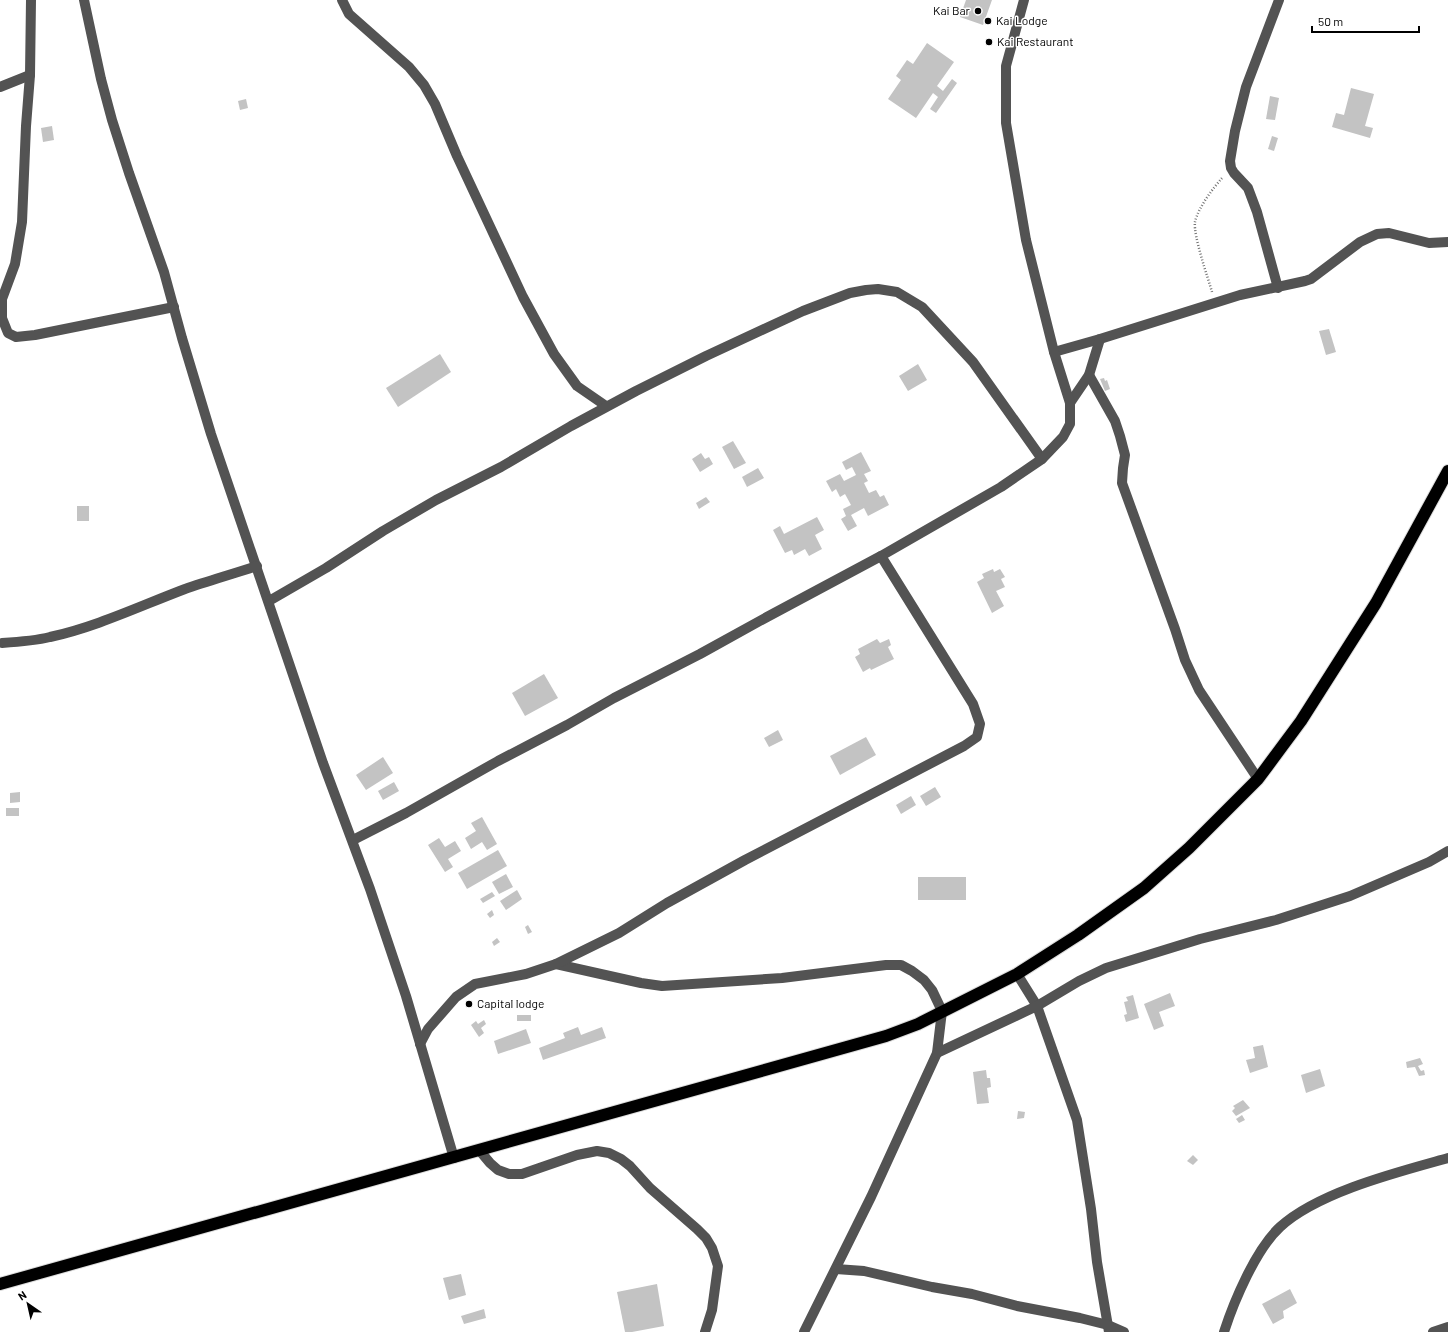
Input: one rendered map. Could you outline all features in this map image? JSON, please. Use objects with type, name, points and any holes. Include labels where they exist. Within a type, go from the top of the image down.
[{"type":"highway","points":[[0,1284],[174,1234],[480,1151],[886,1036],[918,1024],[1018,974],[1078,935],[1144,888],[1189,848],[1258,779],[1301,721],[1376,603],[1448,472]]},
{"type":"street","points":[[31,0],[30,75],[26,126],[22,222],[15,264],[2,298],[2,318],[8,333],[16,337],[35,335],[174,307]]},
{"type":"street","points":[[84,0],[101,79],[112,120],[164,272],[211,434],[323,763],[353,840],[406,996],[454,1158]]},
{"type":"street","points":[[342,0],[349,14],[409,67],[424,85],[435,104],[457,156],[523,297],[554,354],[577,386],[606,406]]},
{"type":"street","points":[[353,840],[406,813],[614,698],[700,654],[880,556],[1000,487],[1042,459],[1063,437],[1070,424],[1070,404],[1054,352],[1026,240],[1006,123],[1006,66],[1024,0]]},
{"type":"street","points":[[1278,288],[1251,194],[1244,182],[1234,173],[1231,168],[1230,161],[1235,130],[1246,87],[1279,0]]},
{"type":"street","points":[[0,87],[30,75]]},
{"type":"street","points":[[1054,352],[1240,295],[1298,284],[1311,279],[1360,242],[1377,234],[1389,233],[1429,243],[1448,242]]},
{"type":"street","points":[[269,601],[326,568],[383,531],[436,500],[501,467],[606,406],[706,356],[803,311],[850,293],[866,290],[888,290],[897,292],[922,307],[959,345],[973,362],[1042,459]]},
{"type":"street","points":[[1070,404],[1089,375],[1100,339]]},
{"type":"street","points":[[1089,375],[1115,421],[1125,455],[1122,483],[1175,629],[1184,660],[1199,690],[1258,779]]},
{"type":"street","points":[[420,1044],[428,1028],[456,997],[475,984],[526,974],[556,964],[619,933],[745,860],[964,746],[977,737],[980,724],[973,704],[880,556]]},
{"type":"street","points":[[2,643],[42,639],[68,633],[101,622],[186,589],[257,566]]},
{"type":"street","points":[[937,1053],[1037,1006],[1079,981],[1106,968],[1200,939],[1276,920],[1350,896],[1429,862],[1448,851]]},
{"type":"street","points":[[556,964],[641,983],[662,986],[759,980],[886,965],[901,965],[924,980],[932,990],[942,1011],[937,1053],[871,1197],[804,1332]]},
{"type":"street","points":[[1018,974],[1037,1006],[1077,1120],[1091,1208],[1097,1262],[1109,1329]]},
{"type":"street","points":[[480,1151],[498,1170],[509,1174],[522,1174],[577,1155],[597,1151],[609,1153],[621,1159],[630,1166],[650,1188],[697,1228],[712,1248],[718,1266],[712,1310],[705,1332]]},
{"type":"street","points":[[1224,1332],[1242,1286],[1261,1252],[1279,1228],[1289,1220],[1321,1201],[1362,1184],[1448,1158]]},
{"type":"street","points":[[836,1269],[864,1271],[932,1288],[972,1294],[1017,1306],[1080,1318],[1109,1329],[1124,1332]]},
{"type":"street","points":[[1433,1332],[1448,1327]]},
{"type":"path","points":[[1216,302],[1197,238],[1195,223],[1205,202],[1216,185],[1231,168]]},
{"type":"building","points":[[966,0],[992,0],[983,25],[960,17]]},
{"type":"building","points":[[927,43],[954,62],[937,86],[943,91],[952,79],[957,83],[936,113],[930,109],[938,97],[933,93],[916,118],[888,99],[901,80],[896,76],[907,60],[913,64]]},
{"type":"building","points":[[1351,88],[1374,94],[1365,126],[1373,128],[1370,138],[1332,127],[1336,113],[1344,115]]},
{"type":"building","points":[[1270,96],[1279,98],[1275,120],[1266,119]]},
{"type":"building","points":[[246,99],[248,108],[240,110],[238,101]]},
{"type":"building","points":[[52,126],[54,140],[43,142],[41,128]]},
{"type":"building","points":[[1272,136],[1278,138],[1274,151],[1268,149]]},
{"type":"building","points":[[1329,329],[1336,352],[1326,355],[1319,331]]},
{"type":"building","points":[[440,354],[451,372],[398,407],[386,388]]},
{"type":"building","points":[[918,364],[927,380],[908,391],[899,376]]},
{"type":"building","points":[[1104,378],[1105,381],[1107,380],[1110,389],[1105,391],[1100,379]]},
{"type":"building","points":[[733,441],[746,463],[734,469],[722,447]]},
{"type":"building","points":[[861,452],[871,471],[864,474],[868,481],[864,483],[869,493],[876,490],[880,497],[884,495],[889,505],[868,516],[864,508],[851,515],[857,526],[848,531],[841,519],[846,516],[843,509],[851,505],[845,494],[840,497],[836,489],[832,492],[826,481],[840,474],[844,481],[856,475],[852,467],[846,470],[842,462]]},
{"type":"building","points":[[701,453],[705,459],[709,457],[713,464],[700,472],[692,459]]},
{"type":"building","points":[[758,468],[764,478],[747,487],[742,477]]},
{"type":"building","points":[[706,497],[710,502],[699,509],[696,503]]},
{"type":"building","points":[[77,506],[89,506],[89,521],[77,521]]},
{"type":"building","points":[[817,517],[824,530],[815,535],[822,549],[809,556],[805,549],[794,555],[792,550],[785,553],[773,530],[780,526],[784,534]]},
{"type":"building","points":[[993,569],[994,572],[1000,569],[1005,577],[1001,579],[1005,587],[996,591],[1004,606],[992,613],[977,582],[984,578],[982,574]]},
{"type":"building","points":[[877,639],[880,643],[889,639],[891,645],[888,647],[894,659],[871,670],[870,668],[863,672],[855,657],[860,654],[858,649]]},
{"type":"building","points":[[544,674],[558,698],[525,716],[512,693]]},
{"type":"building","points":[[778,730],[783,740],[769,747],[764,738]]},
{"type":"building","points":[[866,737],[876,755],[840,775],[830,756]]},
{"type":"building","points":[[383,757],[393,773],[366,790],[356,775]]},
{"type":"building","points":[[394,782],[399,791],[383,800],[378,791]]},
{"type":"building","points":[[935,787],[941,797],[926,806],[920,796]]},
{"type":"building","points":[[20,792],[20,802],[10,803],[10,793]]},
{"type":"building","points":[[911,796],[916,805],[901,814],[896,805]]},
{"type":"building","points":[[6,808],[19,808],[19,816],[6,816]]},
{"type":"building","points":[[482,817],[497,844],[487,850],[482,842],[471,849],[465,838],[476,831],[471,823]]},
{"type":"building","points":[[439,838],[445,847],[455,841],[461,851],[448,859],[453,867],[445,872],[428,845]]},
{"type":"building","points":[[498,850],[507,866],[467,889],[458,873]]},
{"type":"building","points":[[506,874],[513,887],[499,894],[492,882]]},
{"type":"building","points":[[918,877],[966,877],[966,900],[918,900]]},
{"type":"building","points":[[517,890],[522,899],[506,910],[500,901]]},
{"type":"building","points":[[492,892],[495,896],[483,903],[480,899]]},
{"type":"building","points":[[492,910],[494,915],[490,918],[487,914]]},
{"type":"building","points":[[528,925],[532,932],[528,934],[525,927]]},
{"type":"building","points":[[497,938],[500,942],[494,946],[492,942]]},
{"type":"building","points":[[1170,993],[1175,1006],[1159,1012],[1164,1026],[1154,1030],[1144,1004]]},
{"type":"building","points":[[1133,995],[1139,1018],[1126,1022],[1124,1015],[1127,1014],[1124,1002],[1128,1001],[1126,997]]},
{"type":"building","points":[[517,1015],[531,1015],[531,1021],[517,1021]]},
{"type":"building","points":[[484,1020],[486,1024],[481,1028],[484,1033],[479,1037],[471,1025],[476,1021],[478,1024]]},
{"type":"building","points":[[578,1027],[581,1035],[602,1027],[606,1038],[543,1060],[539,1048],[565,1038],[563,1033]]},
{"type":"building","points":[[526,1029],[531,1043],[498,1054],[494,1041]]},
{"type":"building","points":[[1263,1045],[1268,1067],[1250,1073],[1246,1060],[1255,1058],[1253,1047]]},
{"type":"building","points":[[1420,1058],[1423,1064],[1418,1066],[1421,1071],[1424,1070],[1425,1075],[1419,1076],[1415,1067],[1407,1068],[1406,1062]]},
{"type":"building","points":[[1320,1069],[1325,1086],[1306,1093],[1301,1075]]},
{"type":"building","points":[[986,1070],[987,1078],[990,1078],[991,1087],[987,1088],[989,1103],[977,1104],[973,1072]]},
{"type":"building","points":[[1243,1100],[1250,1108],[1236,1116],[1232,1111],[1235,1108],[1233,1106]]},
{"type":"building","points":[[1018,1111],[1025,1112],[1024,1118],[1017,1119]]},
{"type":"building","points":[[1242,1115],[1245,1120],[1239,1123],[1236,1119]]},
{"type":"building","points":[[1193,1155],[1198,1160],[1193,1165],[1187,1161]]},
{"type":"building","points":[[461,1274],[466,1295],[449,1300],[443,1278]]},
{"type":"building","points":[[657,1284],[664,1326],[625,1332],[617,1292]]},
{"type":"building","points":[[1290,1289],[1297,1303],[1283,1311],[1284,1318],[1273,1324],[1262,1304]]},
{"type":"building","points":[[484,1309],[486,1318],[464,1324],[461,1316]]},
{"type":"place","name":"Kai Bar","points":[[978,11]]},
{"type":"place","name":"Kai Lodge","points":[[988,21]]},
{"type":"place","name":"Kai Restaurant","points":[[989,42]]},
{"type":"place","name":"Capital lodge","points":[[469,1004]]}]
